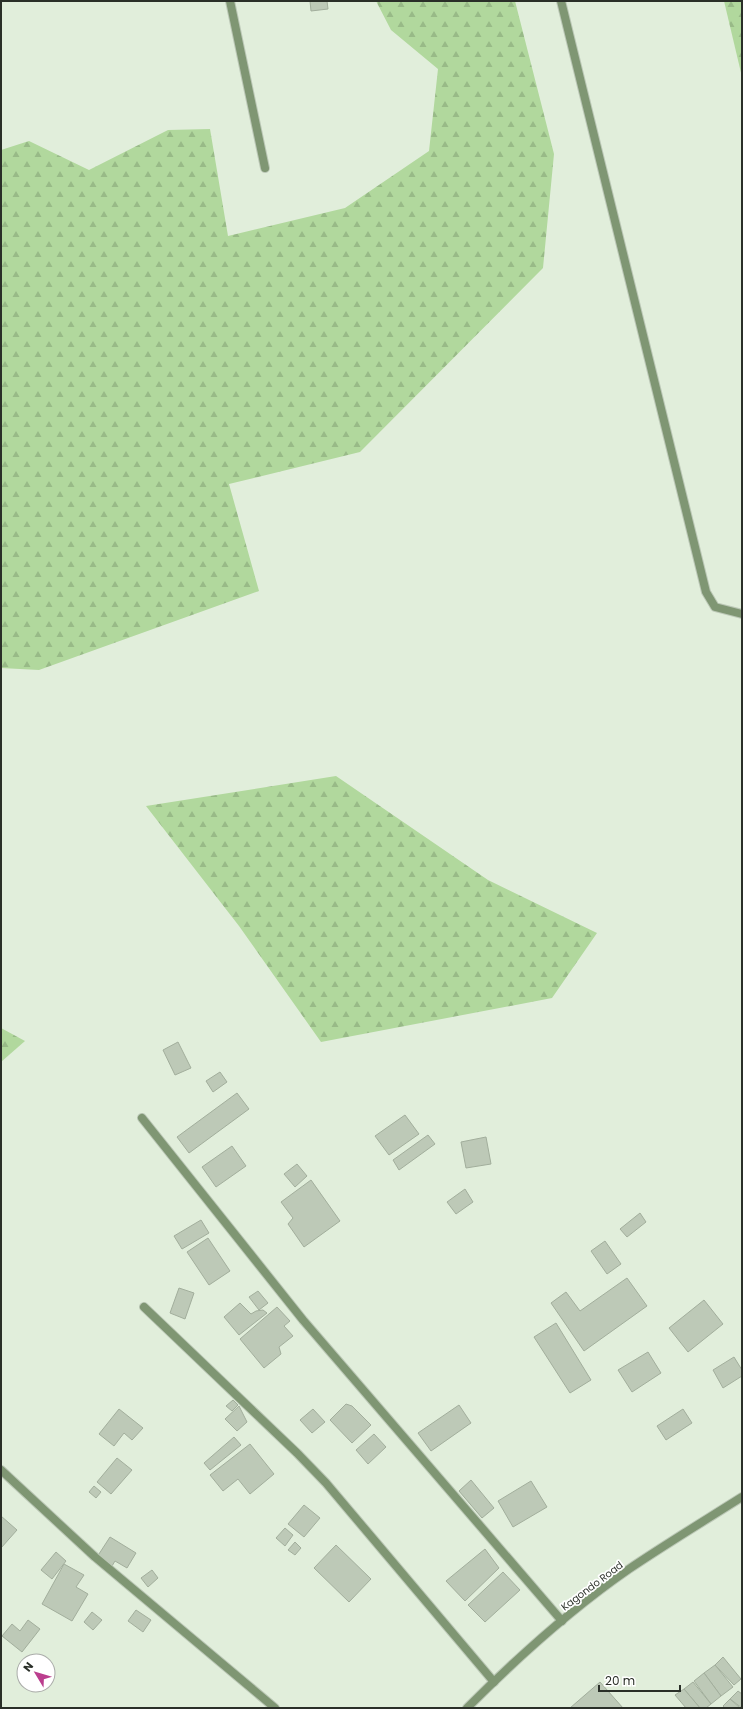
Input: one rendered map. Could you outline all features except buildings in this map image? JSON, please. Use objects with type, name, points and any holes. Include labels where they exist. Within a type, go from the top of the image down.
[{"type":"street","points":[[230,1],[265,168]]},
{"type":"street","points":[[561,1],[706,592],[715,606],[742,614]]},
{"type":"street","points":[[142,1118],[303,1320],[562,1621]]},
{"type":"street","points":[[144,1307],[297,1453],[326,1483],[494,1682]]},
{"type":"street","points":[[1,1470],[95,1557],[275,1708]]},
{"type":"street","name":"Kagondo Road","points":[[467,1708],[562,1621],[628,1570],[742,1497]]},
{"type":"green space","points":[[376,1],[515,1],[554,154],[543,268],[360,452],[229,484],[259,591],[39,670],[1,668],[1,150],[29,141],[89,170],[168,130],[210,129],[228,236],[345,208],[429,151],[438,69],[391,30]]},
{"type":"green space","points":[[724,1],[742,1],[742,77]]},
{"type":"green space","points":[[336,776],[488,880],[597,933],[552,998],[321,1042],[239,926],[146,806]]},
{"type":"green space","points":[[1,1028],[25,1041],[1,1062]]}]
